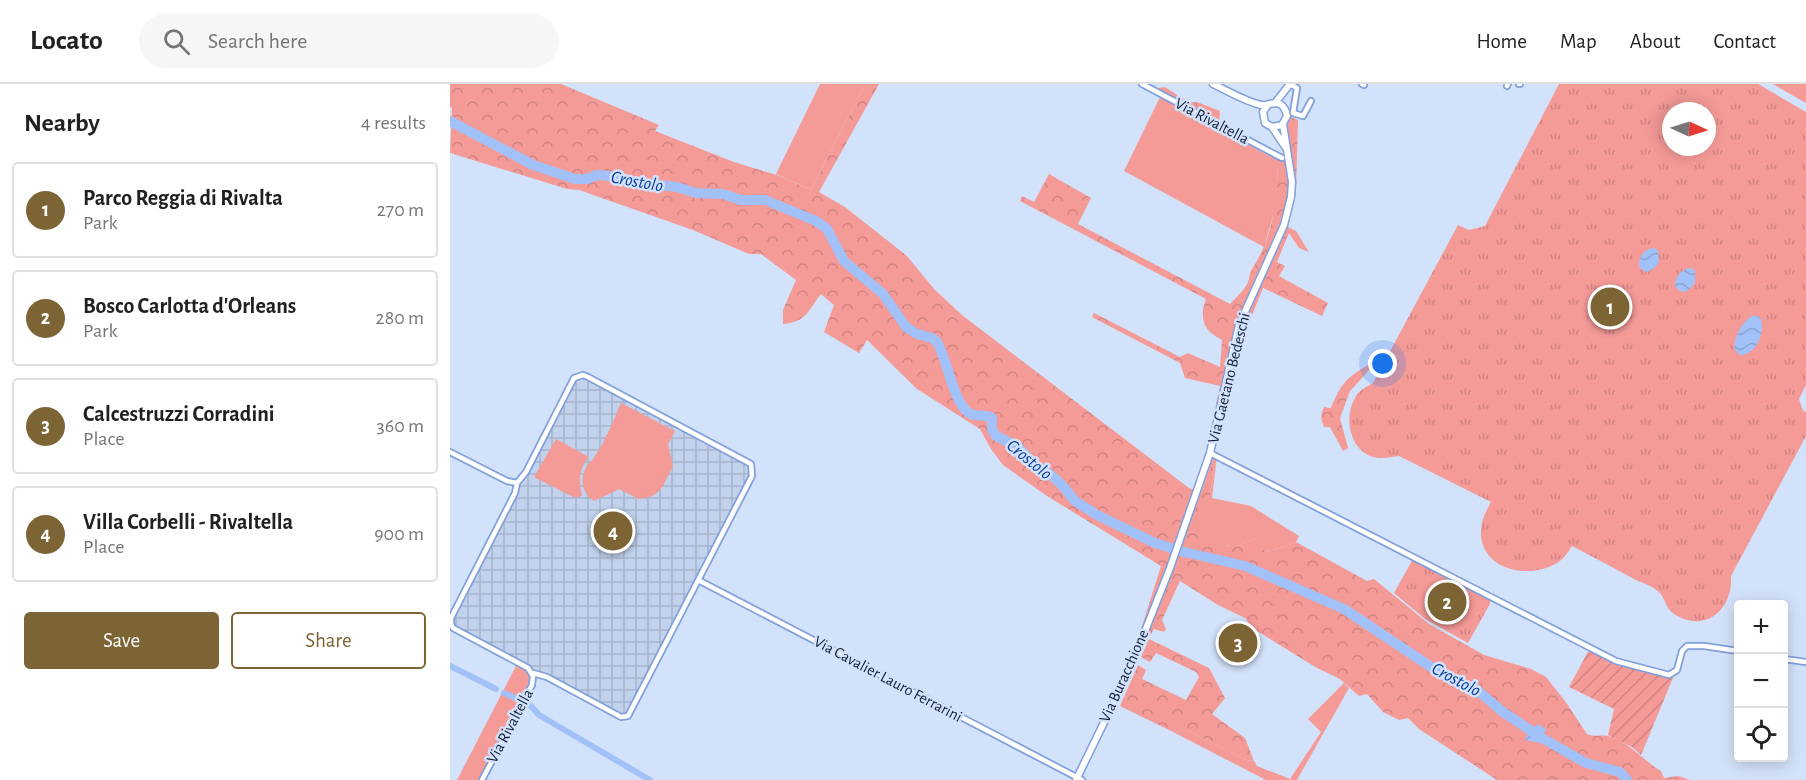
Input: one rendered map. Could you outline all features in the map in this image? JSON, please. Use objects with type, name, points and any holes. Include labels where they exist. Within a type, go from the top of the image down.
[{"type":"main road","points":[[1213,84],[1250,102],[1267,106],[1275,103],[1290,85]]},
{"type":"main road","points":[[1250,102],[1263,116],[1265,123],[1277,127],[1283,124],[1287,116],[1285,109],[1290,85]]},
{"type":"main road","points":[[1275,103],[1285,109]]},
{"type":"main road","points":[[1263,116],[1267,106]]},
{"type":"main road","name":"Via Gaetano Bedeschi","points":[[1168,571],[1210,453],[1239,324],[1289,211],[1292,182],[1283,124]]},
{"type":"main road","name":"Via Gaetano Bedeschi","points":[[1272,127],[1288,151]]},
{"type":"main road","name":"Via Buracchione","points":[[1078,779],[1130,669],[1168,571]]},
{"type":"street","name":"Via Rivaltella","points":[[1142,84],[1282,158]]},
{"type":"street","points":[[1290,85],[1297,88],[1293,113],[1303,116],[1311,101]]},
{"type":"street","name":"Via Rivaltella","points":[[482,780],[532,685],[532,673],[528,668],[455,629],[451,624],[453,613],[515,493],[517,483],[526,472],[572,380],[579,376],[588,377],[748,462],[753,468],[700,581]]},
{"type":"street","points":[[450,452],[507,482],[517,483]]},
{"type":"street","points":[[1210,453],[1616,661],[1669,675],[1677,670],[1680,656],[1687,646],[1734,650]]},
{"type":"street","points":[[532,673],[547,676],[621,717],[628,716],[700,581]]},
{"type":"street","name":"Via Cavalier Lauro Ferrarini","points":[[700,581],[1078,779]]},
{"type":"street","points":[[1788,659],[1806,662]]},
{"type":"shaded area","points":[[576,374],[588,374],[750,460],[756,470],[632,714],[627,719],[622,719],[531,674],[525,668],[450,629],[450,615],[569,380]]},
{"type":"green space","points":[[450,84],[561,84],[659,125],[655,131],[734,162],[780,176],[811,190],[865,84],[879,84],[819,192],[845,207],[907,256],[934,289],[962,315],[1189,488],[1201,492],[1213,458],[1217,456],[1210,495],[1199,532],[1216,542],[1230,546],[1264,538],[1262,549],[1269,552],[1296,542],[1367,581],[1374,579],[1429,624],[1484,655],[1531,669],[1546,677],[1587,734],[1621,741],[1661,771],[1664,778],[1678,776],[1690,780],[1497,780],[1419,729],[1408,718],[1399,720],[1383,712],[1367,694],[1359,696],[1340,679],[1317,668],[1254,629],[1245,618],[1218,605],[1180,581],[1162,620],[1166,629],[1164,632],[1154,629],[1151,634],[1142,639],[1143,623],[1161,566],[1047,496],[1003,465],[980,429],[917,389],[867,340],[859,353],[824,332],[834,305],[821,294],[802,318],[783,324],[783,310],[796,280],[761,254],[749,254],[693,230],[579,190],[567,189],[450,153],[452,108],[450,107]]},
{"type":"green space","points":[[820,84],[865,84],[811,190],[776,174]]},
{"type":"green space","points":[[1559,84],[1758,84],[1806,112],[1806,385],[1799,399],[1803,411],[1806,412],[1806,436],[1731,576],[1727,599],[1715,615],[1697,621],[1674,614],[1661,594],[1651,586],[1572,546],[1559,561],[1544,569],[1531,571],[1504,567],[1493,560],[1485,550],[1481,538],[1483,520],[1491,502],[1399,456],[1374,457],[1357,446],[1349,422],[1355,398],[1373,383],[1458,225],[1469,230],[1485,226]]},
{"type":"green space","points":[[1773,84],[1806,84],[1806,103]]},
{"type":"green space","points":[[1165,87],[1189,103],[1197,102],[1220,111],[1219,125],[1283,157],[1283,134],[1291,117],[1298,120],[1296,191],[1288,227],[1296,231],[1309,252],[1299,248],[1289,233],[1277,262],[1285,266],[1279,276],[1328,303],[1322,316],[1263,288],[1241,343],[1229,406],[1216,404],[1220,386],[1185,378],[1180,363],[1092,317],[1094,313],[1180,357],[1188,353],[1220,367],[1222,340],[1210,332],[1204,323],[1203,312],[1206,299],[1020,201],[1022,196],[1034,202],[1049,174],[1091,198],[1078,224],[1230,304],[1247,285],[1251,271],[1265,244],[1275,206],[1278,164],[1281,163],[1152,89]]},
{"type":"green space","points":[[1161,95],[1281,163],[1278,165],[1276,206],[1264,247],[1124,171]]},
{"type":"green space","points":[[1370,364],[1373,366],[1350,391],[1340,418],[1348,448],[1343,451],[1330,427],[1324,427],[1322,412],[1324,407],[1331,408],[1338,392],[1346,382]]},
{"type":"green space","points":[[621,403],[675,431],[668,444],[673,466],[661,488],[647,498],[639,499],[619,489],[594,501],[584,488],[582,480],[584,472],[603,444]]},
{"type":"green space","points":[[556,439],[589,457],[580,475],[582,495],[580,497],[573,497],[534,477]]},
{"type":"green space","points":[[1217,456],[1212,498],[1251,506],[1299,536],[1296,542],[1269,552],[1262,549],[1263,539],[1230,546],[1216,542],[1198,532],[1210,495]]},
{"type":"green space","points":[[1413,559],[1490,598],[1490,604],[1468,643],[1425,619],[1394,593]]},
{"type":"green space","points":[[1149,639],[1209,668],[1225,698],[1212,714],[1245,738],[1254,761],[1246,760],[1186,730],[1173,732],[1120,706],[1138,665],[1146,670],[1142,679],[1186,700],[1199,677],[1196,672],[1156,653],[1150,662],[1141,657]]},
{"type":"green space","points":[[1590,648],[1616,661],[1669,675],[1675,673],[1641,755],[1632,747],[1608,735],[1614,709],[1569,687]]},
{"type":"green space","points":[[517,664],[529,671],[533,681],[482,780],[457,780]]},
{"type":"green space","points":[[1344,683],[1349,688],[1297,780],[1266,780],[1173,732],[1186,730],[1246,760],[1254,761],[1257,766],[1290,779],[1321,732],[1308,719]]},
{"type":"water","points":[[1653,248],[1658,250],[1659,262],[1655,268],[1647,272],[1639,266],[1640,259],[1644,252]]},
{"type":"water","points":[[1690,268],[1695,270],[1695,282],[1689,290],[1683,292],[1675,286],[1676,279],[1681,272]]},
{"type":"water","points":[[1752,316],[1758,316],[1761,319],[1762,331],[1758,343],[1750,352],[1739,355],[1734,348],[1736,338],[1739,330]]},
{"type":"water","points":[[1538,724],[1546,729],[1540,743],[1525,740],[1528,733],[1525,727],[1531,725],[1536,727]]},
{"type":"waterway","name":"Crostolo","points":[[450,121],[533,165],[575,179],[587,179],[597,175],[610,176],[641,183],[677,187],[696,193],[723,194],[741,200],[765,200],[816,221],[827,229],[844,261],[883,294],[906,327],[937,342],[954,390],[963,407],[969,413],[992,418],[992,429],[995,435],[1019,448],[1034,464],[1062,485],[1075,501],[1097,515],[1155,543],[1245,566],[1344,609],[1443,675],[1477,690],[1503,712],[1542,738],[1586,763],[1620,772],[1627,780]]},
{"type":"waterway","points":[[450,666],[496,689]]},
{"type":"waterway","points":[[504,693],[515,698]]},
{"type":"waterway","points":[[525,703],[539,715],[650,780]]},
{"type":"place","name":"Parco Reggia di Rivalta","points":[[1610,307]]},
{"type":"place","name":"Villa Corbelli - Rivaltella","points":[[613,531]]},
{"type":"place","name":"Bosco Carlotta d'Orleans","points":[[1447,602]]},
{"type":"place","name":"Calcestruzzi Corradini","points":[[1238,643]]}]
